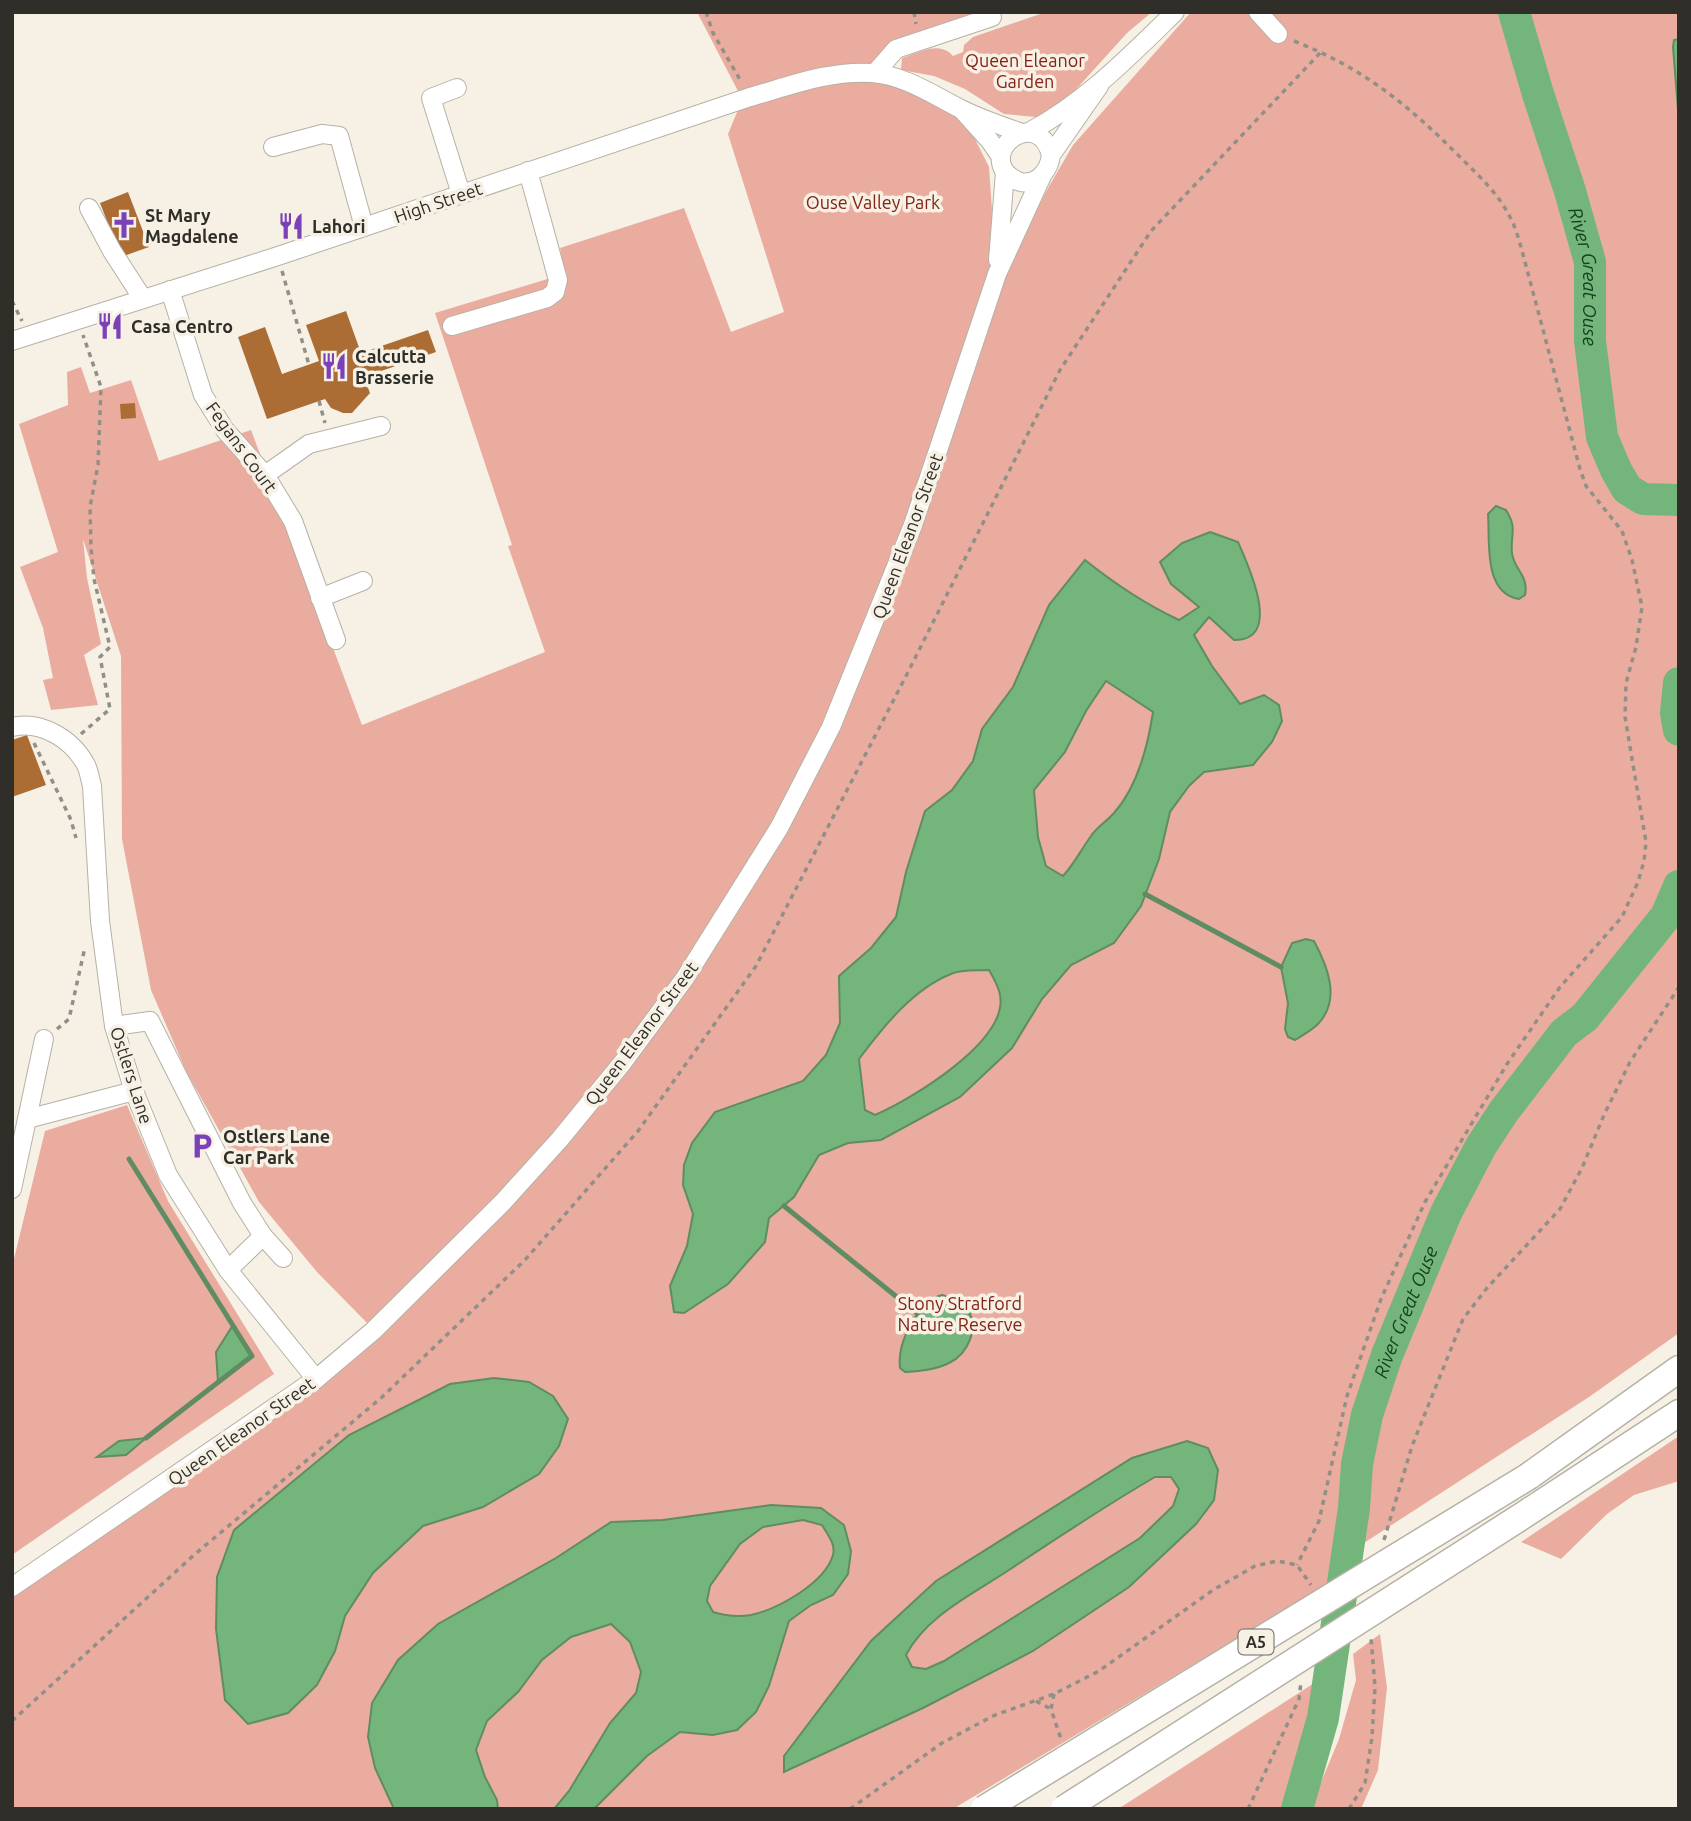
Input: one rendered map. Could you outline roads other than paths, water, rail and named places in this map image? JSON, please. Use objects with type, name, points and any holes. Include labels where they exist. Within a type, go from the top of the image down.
[{"type":"highway","name":"A5","points":[[984,1809],[1529,1476],[1679,1369]]},
{"type":"highway","name":"A5","points":[[1064,1809],[1679,1413]]},
{"type":"street","points":[[1003,164],[1002,149],[1012,136],[1025,133],[1057,117],[1098,86],[1175,12]]},
{"type":"street","points":[[1258,12],[1278,34]]},
{"type":"street","points":[[992,17],[896,48],[875,73],[906,82],[960,109],[1044,140],[1051,155]]},
{"type":"street","name":"High Street","points":[[12,341],[278,256],[750,97],[825,76],[875,73]]},
{"type":"street","points":[[960,109],[990,141],[1003,164],[1018,181],[1026,182],[1041,178],[1050,163],[1051,155],[1098,86]]},
{"type":"street","points":[[457,88],[431,98],[461,194]]},
{"type":"street","points":[[273,147],[322,134],[339,136],[364,227]]},
{"type":"street","name":"Queen Eleanor Street","points":[[997,274],[1003,164]]},
{"type":"street","points":[[452,326],[547,299],[555,292],[558,280],[528,172]]},
{"type":"street","name":"Queen Eleanor Street","points":[[12,1587],[316,1380],[374,1331],[503,1202],[560,1139],[623,1062],[685,978],[779,828],[831,727],[913,526],[997,274],[1041,178]]},
{"type":"street","points":[[89,208],[112,251],[143,299]]},
{"type":"street","name":"Fegans Court","points":[[170,290],[204,395],[225,429],[265,475],[293,522],[336,640]]},
{"type":"street","points":[[265,475],[309,444],[381,426]]},
{"type":"street","points":[[320,598],[363,581]]},
{"type":"street","name":"Ostlers Lane","points":[[18,725],[63,738],[87,765],[92,786],[100,921],[114,1026],[134,1091],[168,1175],[228,1270],[316,1380]]},
{"type":"street","points":[[114,1026],[150,1021],[242,1203],[283,1258]]},
{"type":"street","points":[[12,1189],[44,1039]]},
{"type":"street","points":[[27,1119],[134,1091]]},
{"type":"street","points":[[228,1270],[264,1236]]},
{"type":"waterway","name":"River Great Ouse","points":[[1514,12],[1590,262],[1590,341],[1602,437],[1627,489],[1643,499],[1679,500]]},
{"type":"waterway","name":"River Great Ouse","points":[[1679,683],[1676,713],[1679,730]]},
{"type":"waterway","name":"River Great Ouse","points":[[1297,1809],[1323,1718],[1354,1508],[1357,1464],[1367,1415],[1387,1355],[1446,1213],[1481,1146],[1504,1111],[1564,1033],[1585,1017],[1666,916],[1679,886]]},
{"type":"waterway","points":[[1145,894],[1281,967]]},
{"type":"waterway","points":[[129,1159],[252,1356],[146,1438]]},
{"type":"waterway","points":[[784,1206],[918,1314]]},
{"type":"place","name":"St Mary Magdalene","points":[[124,225]]},
{"type":"place","name":"Lahori","points":[[291,226]]},
{"type":"place","name":"Casa Centro","points":[[110,326]]},
{"type":"place","name":"Calcutta Brasserie","points":[[334,366]]},
{"type":"place","name":"Ostlers Lane Car Park","points":[[202,1146]]},
{"type":"park label","name":"Queen Eleanor Garden","points":[[1025,70]]},
{"type":"park label","name":"Ouse Valley Park","points":[[873,202]]},
{"type":"park label","name":"Stony Stratford Nature Reserve","points":[[960,1313]]}]
